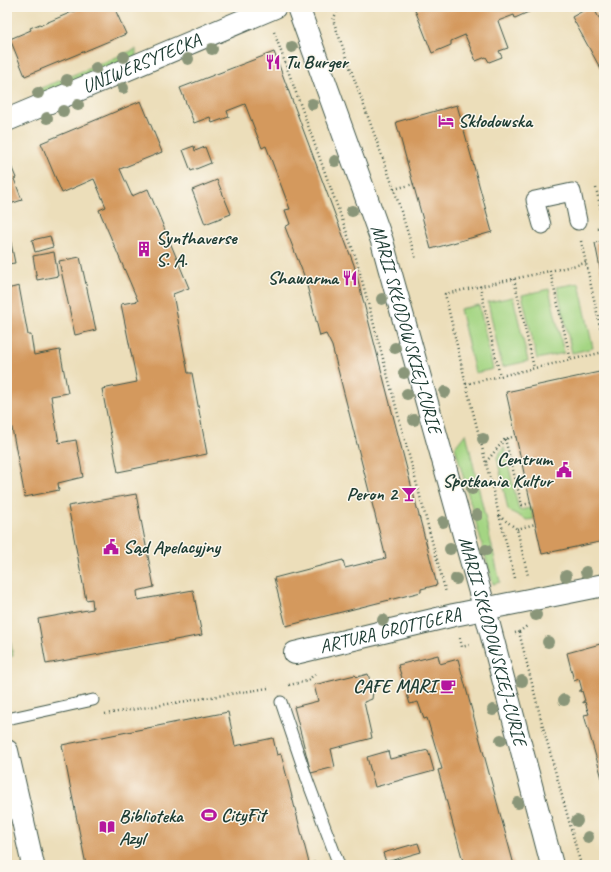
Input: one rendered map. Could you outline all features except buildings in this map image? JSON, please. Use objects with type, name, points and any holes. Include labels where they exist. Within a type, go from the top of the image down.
[{"type":"street","name":"MARII SKŁODOWSKIEJ-CURIE","points":[[298,7],[382,241],[485,610],[552,865]]},
{"type":"street","name":"UNIWERSYTECKA","points":[[7,120],[271,9]]},
{"type":"street","points":[[542,226],[535,200],[572,192],[578,221]]},
{"type":"street","name":"ARTURA GROTTGERA","points":[[295,653],[454,616],[604,585]]},
{"type":"street","points":[[7,751],[33,865]]},
{"type":"lane","points":[[7,719],[93,700]]},
{"type":"lane","points":[[281,702],[308,782],[339,865]]},
{"type":"path","points":[[344,7],[338,9],[333,20],[394,189],[416,259]]},
{"type":"path","points":[[271,9],[356,258],[447,598]]},
{"type":"path","points":[[394,189],[414,184]]},
{"type":"path","points":[[596,188],[604,223]]},
{"type":"path","points":[[596,228],[604,226]]},
{"type":"path","points":[[580,238],[604,344]]},
{"type":"path","points":[[515,578],[445,294],[586,263]]},
{"type":"path","points":[[550,271],[571,360]]},
{"type":"path","points":[[514,279],[534,368]]},
{"type":"path","points":[[480,286],[500,376]]},
{"type":"path","points":[[466,384],[604,352]]},
{"type":"path","points":[[486,463],[505,439],[516,436]]},
{"type":"path","points":[[505,439],[522,506],[530,504]]},
{"type":"path","points":[[499,516],[517,529],[530,580]]},
{"type":"path","points":[[517,529],[535,524]]},
{"type":"path","points":[[105,714],[276,687]]},
{"type":"green space","points":[[136,49],[136,56],[36,97],[34,91]]},
{"type":"green space","points":[[579,283],[593,348],[572,353],[557,287]]},
{"type":"green space","points":[[549,289],[564,353],[537,359],[522,295]]},
{"type":"green space","points":[[513,297],[528,361],[502,367],[488,302]]},
{"type":"green space","points":[[479,305],[493,369],[475,373],[460,309]]},
{"type":"green space","points":[[466,433],[500,582],[493,584],[455,447]]},
{"type":"green space","points":[[504,447],[519,510],[531,508],[534,519],[527,520],[508,510],[497,457]]},
{"type":"green space","points":[[7,624],[13,656],[7,657]]},
{"type":"place","name":"Tu Burger","points":[[273,62]]},
{"type":"place","name":"Skłodowska","points":[[446,121]]},
{"type":"place","name":"Synthaverse S. A.","points":[[144,249]]},
{"type":"place","name":"Shawarma","points":[[350,278]]},
{"type":"place","name":"Centrum Spotkania Kultur","points":[[564,470]]},
{"type":"place","name":"Peron 2","points":[[409,494]]},
{"type":"place","name":"Sąd Apelacyjny","points":[[111,547]]},
{"type":"place","name":"CAFE MARI","points":[[448,686]]},
{"type":"place","name":"CityFit","points":[[209,815]]},
{"type":"place","name":"Biblioteka Azyl","points":[[107,827]]}]
